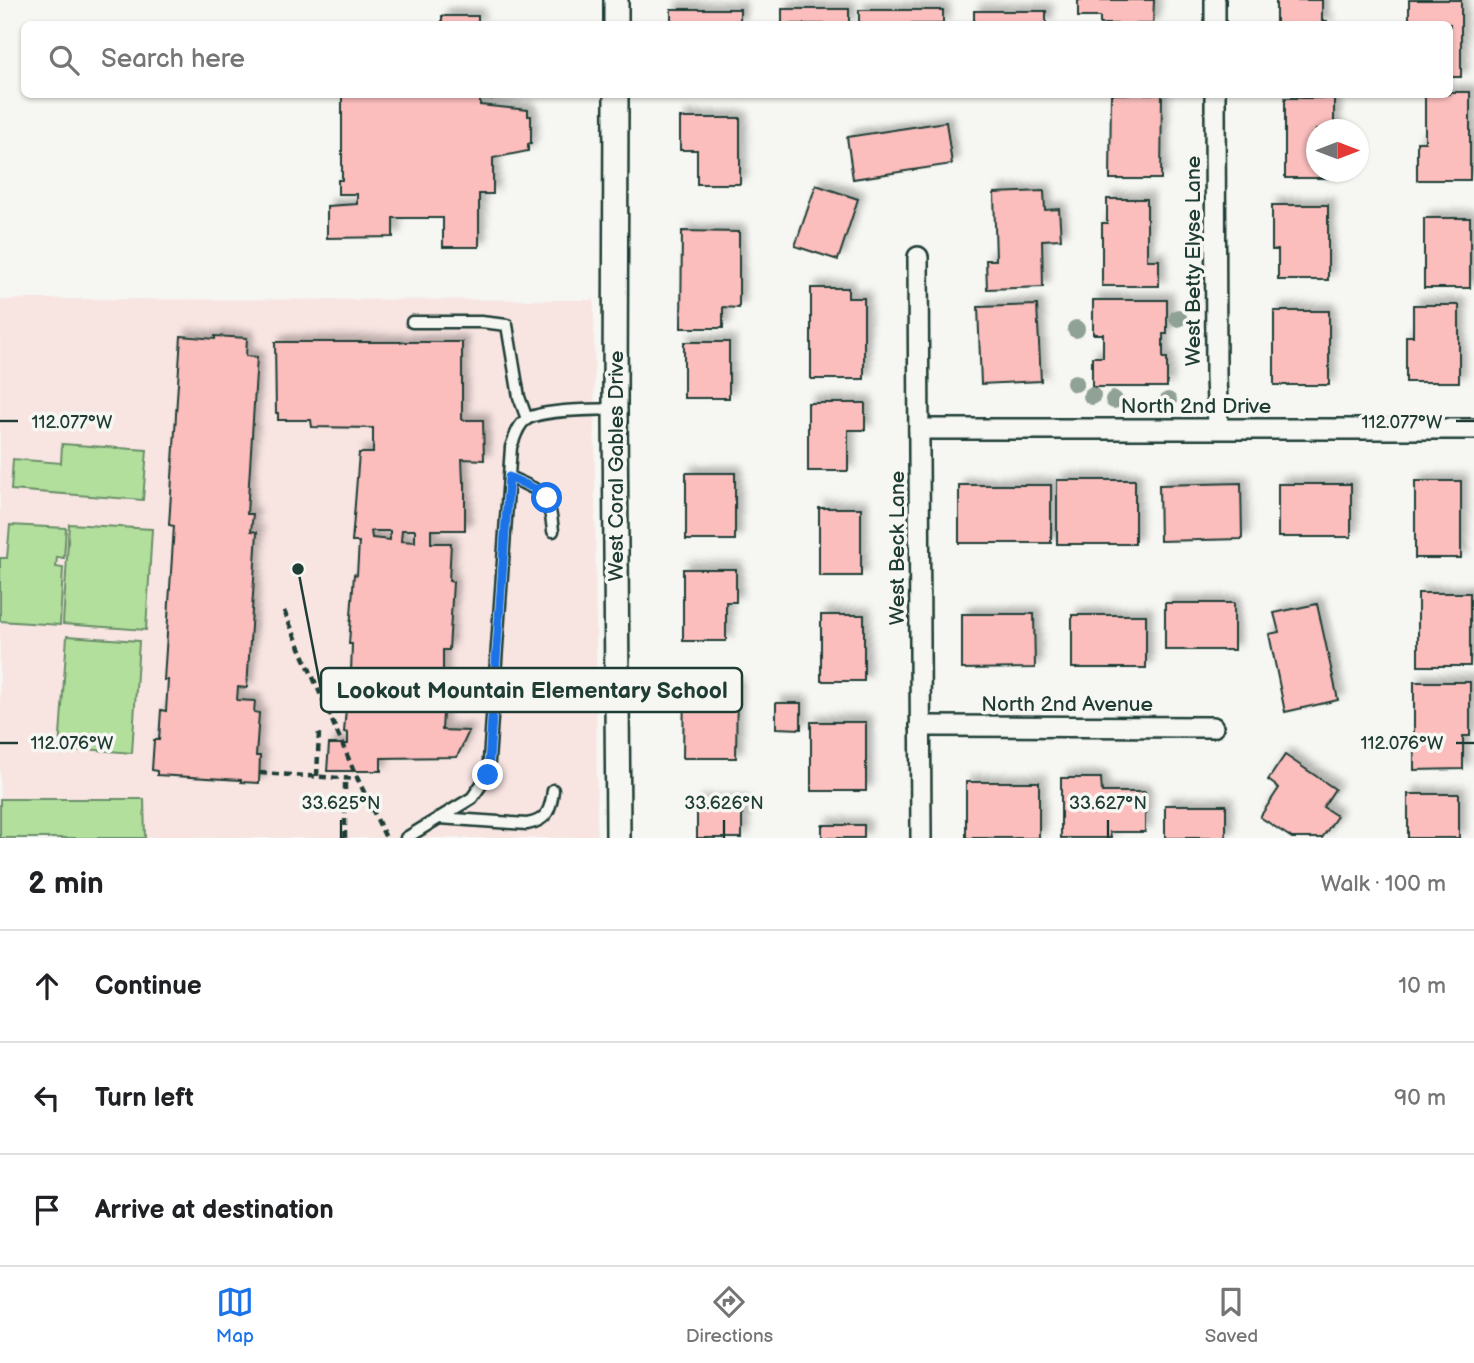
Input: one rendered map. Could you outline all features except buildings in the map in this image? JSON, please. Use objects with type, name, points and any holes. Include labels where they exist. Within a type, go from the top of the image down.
[{"type":"street","points":[[616,0],[616,21]]},
{"type":"street","points":[[1215,0],[1215,21]]},
{"type":"street","name":"West Coral Gables Drive","points":[[615,98],[618,838]]},
{"type":"street","name":"West Betty Elyse Lane","points":[[1215,98],[1218,428]]},
{"type":"street","name":"West Beck Lane","points":[[918,257],[921,838]]},
{"type":"street","name":"North 2nd Drive","points":[[919,429],[1474,429]]},
{"type":"street","name":"North 2nd Avenue","points":[[920,726],[1213,727]]},
{"type":"lane","points":[[412,322],[507,324],[519,397],[527,419]]},
{"type":"lane","points":[[406,838],[472,798],[488,775],[511,447],[519,428],[527,419],[556,412],[615,409]]},
{"type":"lane","points":[[509,477],[540,491],[547,498],[553,531]]},
{"type":"lane","points":[[437,818],[537,823],[552,805],[553,790]]},
{"type":"path","points":[[284,611],[386,838]]},
{"type":"path","points":[[317,776],[319,732]]},
{"type":"path","points":[[260,773],[358,779]]},
{"type":"path","points":[[345,778],[345,838]]},
{"type":"shaded area","points":[[0,300],[594,300],[597,838],[0,838]]},
{"type":"green space","points":[[62,444],[147,450],[143,500],[11,490],[13,459],[61,463]]},
{"type":"green space","points":[[69,524],[152,529],[146,630],[63,624]]},
{"type":"green space","points":[[10,525],[66,528],[64,558],[57,557],[56,567],[63,568],[60,625],[0,621],[0,558],[7,558]]},
{"type":"green space","points":[[67,636],[139,641],[132,753],[59,750]]},
{"type":"green space","points":[[0,799],[144,799],[145,838],[0,838]]},
{"type":"place","name":"Lookout Mountain Elementary School","points":[[298,569]]},
{"type":"route","points":[[488,775],[509,477],[540,491],[547,498]]}]
